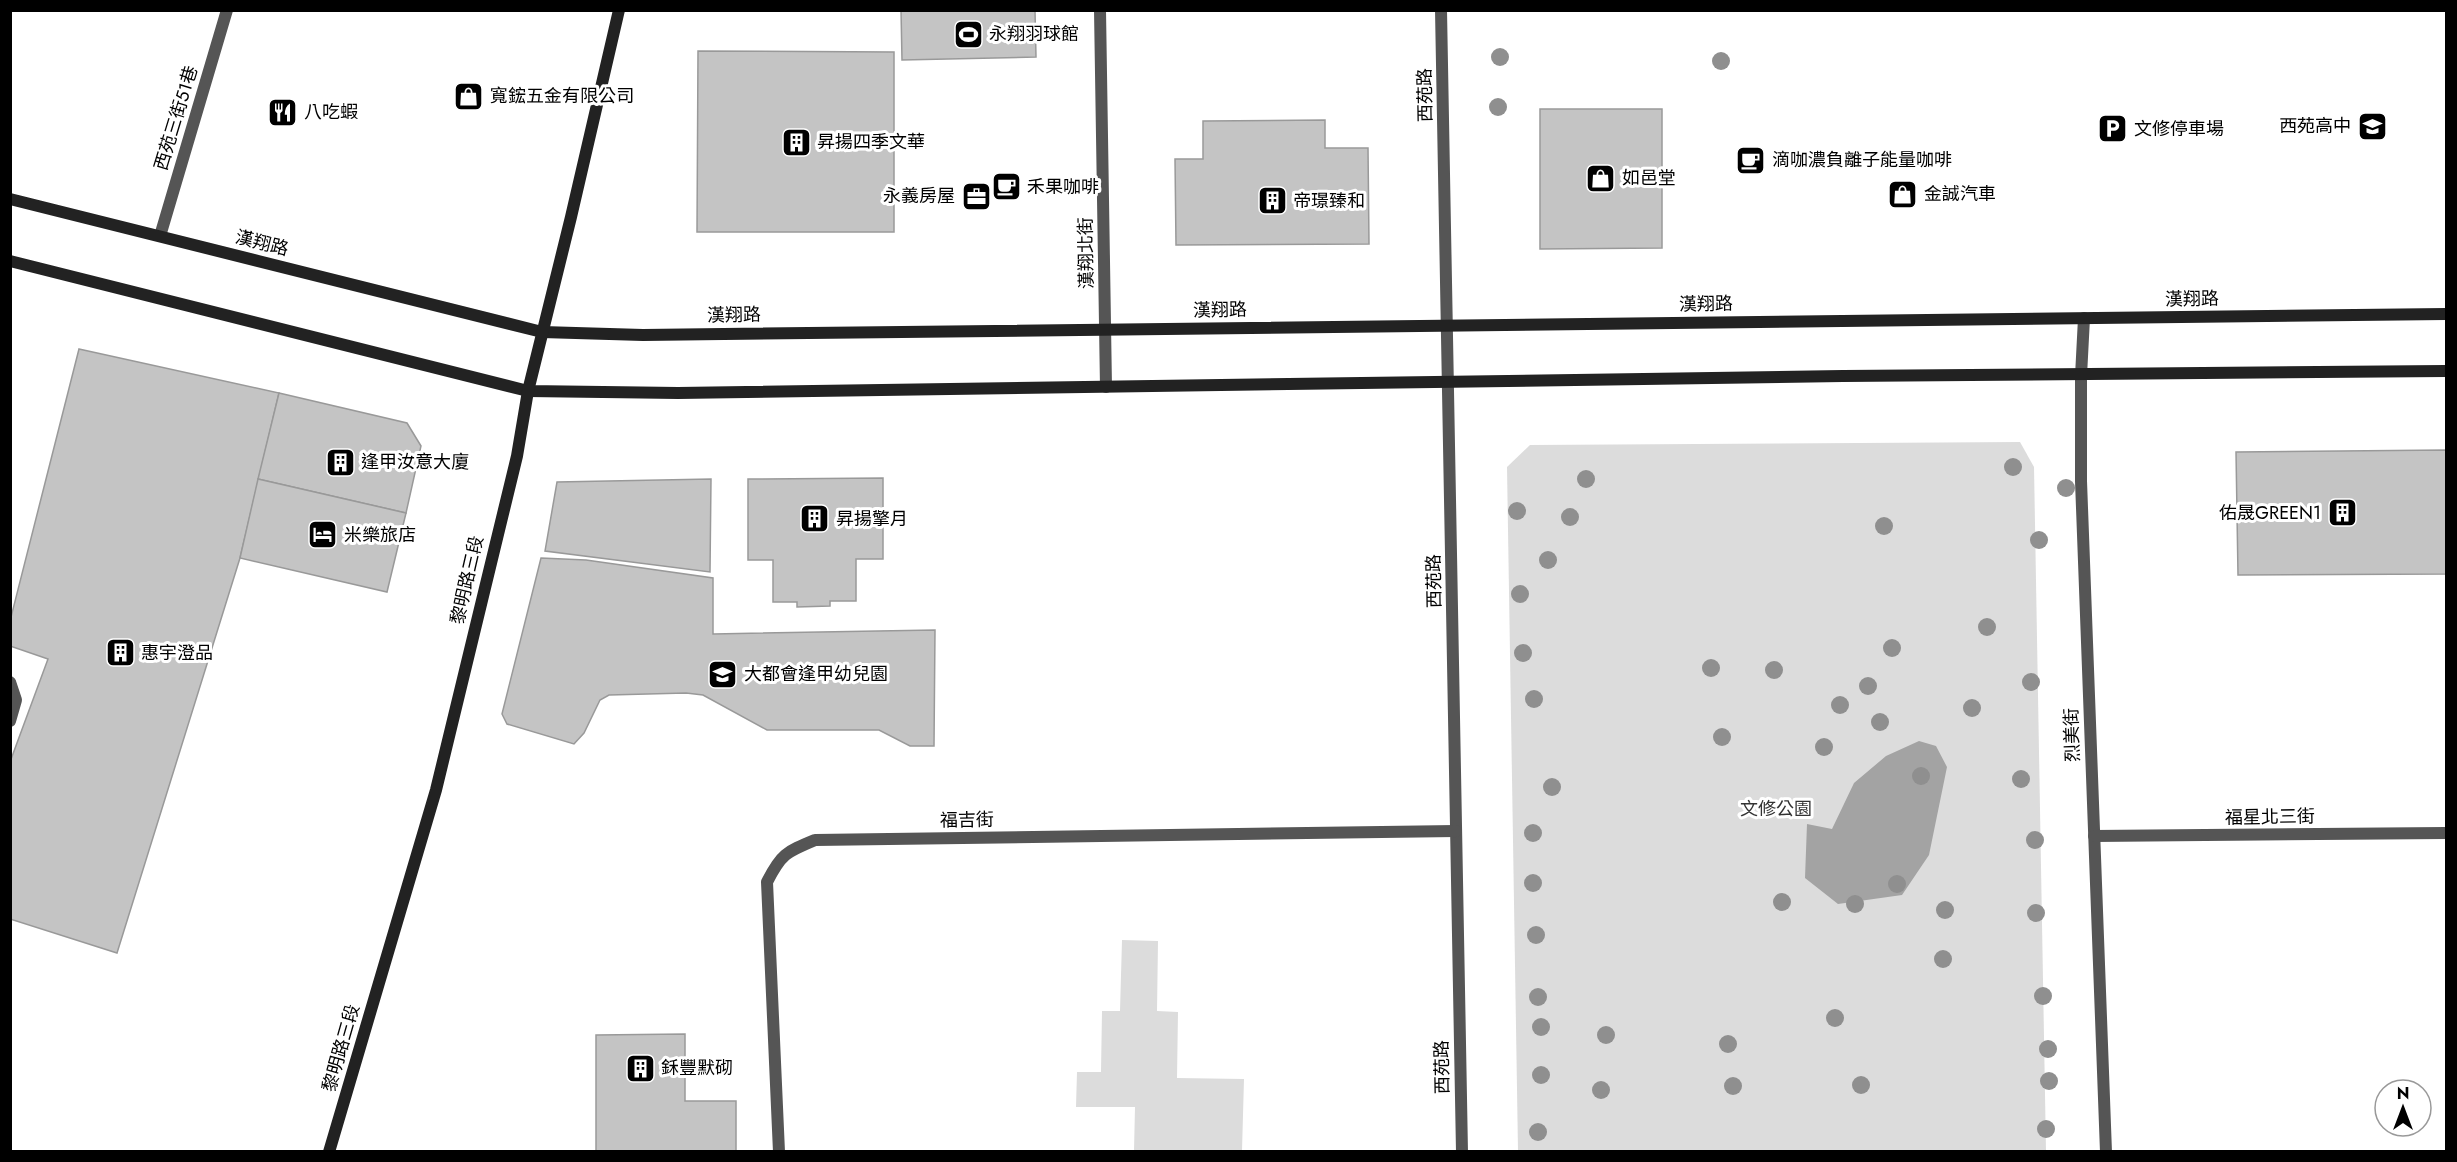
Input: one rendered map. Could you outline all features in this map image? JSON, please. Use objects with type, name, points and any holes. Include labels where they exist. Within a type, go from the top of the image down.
[{"type":"street","name":"西苑三街51巷","points":[[160,236],[227,10]]},
{"type":"street","name":"黎明路三段","points":[[329,1152],[436,790],[619,10]]},
{"type":"street","name":"漢翔北街","points":[[1100,10],[1106,387]]},
{"type":"street","name":"西苑路","points":[[1442,10],[1462,1152]]},
{"type":"street","name":"漢翔路","points":[[10,199],[542,332],[643,335],[2446,314]]},
{"type":"street","points":[[10,261],[528,390],[678,393],[1843,376],[2081,376],[2446,371]]},
{"type":"street","name":"烈美街","points":[[2084,318],[2081,376],[2081,481],[2106,1152]]},
{"type":"street","points":[[10,682],[16,700],[10,721]]},
{"type":"street","name":"福吉街","points":[[779,1152],[767,882],[778,860],[797,847],[815,840],[1456,831]]},
{"type":"street","name":"福星北三街","points":[[2094,837],[2446,833]]},
{"type":"green space","name":"文修公園","points":[[2020,442],[2034,467],[2046,1151],[1518,1151],[1507,467],[1530,445]]},
{"type":"green space","points":[[1122,940],[1158,941],[1157,1011],[1178,1012],[1177,1078],[1244,1079],[1242,1151],[1134,1151],[1135,1107],[1076,1107],[1077,1072],[1101,1072],[1102,1011],[1120,1011]]},
{"type":"shaded area","points":[[1919,741],[1936,746],[1947,767],[1929,855],[1902,895],[1838,904],[1805,878],[1807,824],[1832,829],[1854,783],[1886,756]]},
{"type":"building","name":"永翔羽球館","points":[[901,10],[1035,10],[1036,57],[902,60]]},
{"type":"building","name":"昇揚四季文華","points":[[698,51],[894,52],[894,232],[697,232]]},
{"type":"building","name":"如邑堂","points":[[1540,109],[1662,109],[1662,248],[1540,249]]},
{"type":"building","name":"帝璟臻和","points":[[1325,120],[1325,148],[1368,148],[1369,244],[1176,245],[1175,159],[1203,159],[1203,121]]},
{"type":"building","name":"惠宇澄品","points":[[79,349],[279,393],[240,558],[117,953],[10,919],[10,762],[48,659],[10,646],[10,621]]},
{"type":"building","name":"逢甲汝意大廈","points":[[279,393],[407,423],[421,446],[406,513],[258,479]]},
{"type":"building","name":"佑晟GREEN1","points":[[2446,450],[2446,574],[2238,575],[2236,452]]},
{"type":"building","name":"昇揚擎月","points":[[883,478],[883,559],[856,559],[856,601],[830,601],[830,606],[797,607],[797,602],[773,602],[773,560],[748,560],[748,479]]},
{"type":"building","name":"米樂旅店","points":[[258,479],[406,513],[387,592],[240,558]]},
{"type":"building","points":[[711,479],[710,572],[545,551],[557,482]]},
{"type":"building","name":"大都會逢甲幼兒園","points":[[541,558],[586,560],[713,578],[713,634],[935,630],[934,746],[910,746],[879,730],[767,730],[703,695],[686,693],[609,695],[600,700],[584,733],[574,744],[507,724],[502,714]]},
{"type":"building","name":"鉌豐默砌","points":[[685,1034],[685,1101],[736,1101],[736,1152],[596,1152],[596,1035]]},
{"type":"place","name":"永翔羽球館","points":[[968,34]]},
{"type":"place","name":"寬鋐五金有限公司","points":[[469,96]]},
{"type":"place","name":"八吃蝦","points":[[283,112]]},
{"type":"place","name":"西苑高中","points":[[2372,126]]},
{"type":"place","name":"文修停車場","points":[[2113,129]]},
{"type":"place","name":"昇揚四季文華","points":[[796,142]]},
{"type":"place","name":"滴咖濃負離子能量咖啡","points":[[1751,160]]},
{"type":"place","name":"如邑堂","points":[[1601,178]]},
{"type":"place","name":"禾果咖啡","points":[[1006,187]]},
{"type":"place","name":"金誠汽車","points":[[1903,194]]},
{"type":"place","name":"永義房屋","points":[[976,196]]},
{"type":"place","name":"帝璟臻和","points":[[1272,201]]},
{"type":"place","name":"逢甲汝意大廈","points":[[340,462]]},
{"type":"place","name":"佑晟GREEN1","points":[[2342,513]]},
{"type":"place","name":"昇揚擎月","points":[[815,519]]},
{"type":"place","name":"米樂旅店","points":[[323,535]]},
{"type":"place","name":"惠宇澄品","points":[[120,653]]},
{"type":"place","name":"大都會逢甲幼兒園","points":[[723,674]]},
{"type":"place","name":"鉌豐默砌","points":[[640,1068]]}]
